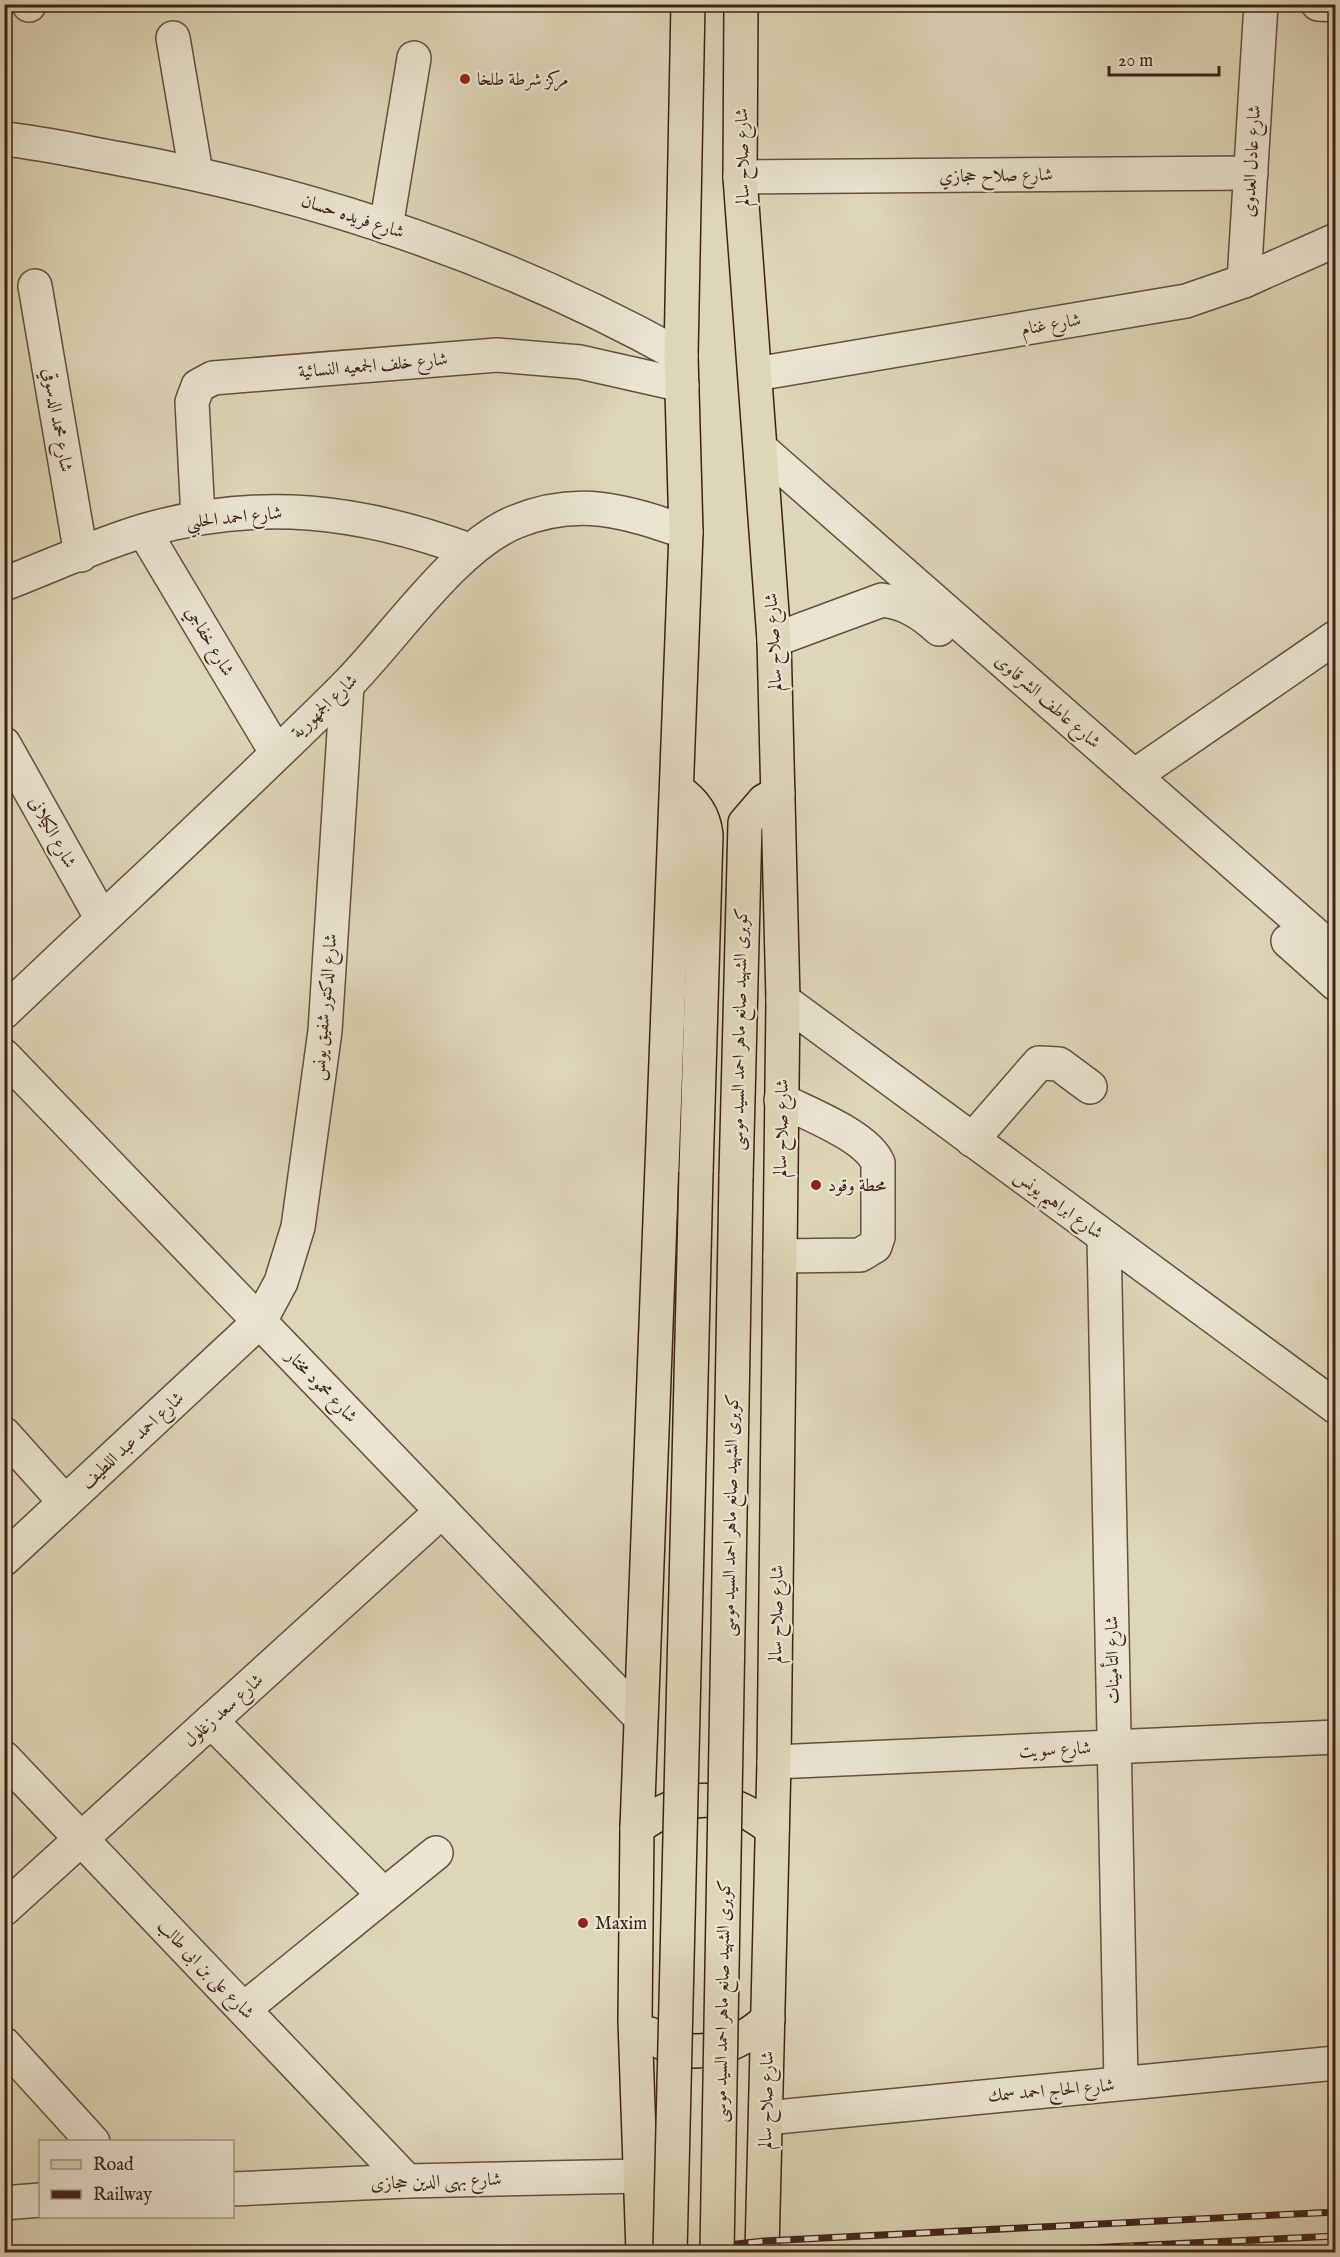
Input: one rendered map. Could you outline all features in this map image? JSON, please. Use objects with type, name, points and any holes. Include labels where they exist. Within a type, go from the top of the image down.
[{"type":"main road","points":[[643,2253],[635,2021],[637,1828],[686,532],[681,370],[688,4]]},
{"type":"main road","name":"شارع صلاح سالم","points":[[741,4],[740,177],[774,640],[783,1000],[774,1762],[762,2253]]},
{"type":"main road","name":"كوبرى الشهيد صانع ماهر احمد السيد موسى","points":[[670,2253],[706,835],[705,823],[699,810],[690,798],[677,790]]},
{"type":"main road","name":"كوبرى الشهيد صانع ماهر احمد السيد موسى","points":[[717,2253],[736,1177],[745,823],[764,801],[778,793]]},
{"type":"main road","points":[[637,1828],[661,1810],[690,1801],[720,1801],[748,1811],[772,1829]]},
{"type":"main road","points":[[635,2021],[654,2037],[677,2047],[702,2051],[727,2047],[750,2036],[768,2019]]},
{"type":"street","name":"شارع عادل العدوى","points":[[1244,281],[1261,4]]},
{"type":"street","points":[[1318,4],[1335,5]]},
{"type":"street","points":[[173,38],[196,173]]},
{"type":"street","points":[[386,226],[414,58]]},
{"type":"street","name":"شارع فريده حسان","points":[[4,139],[196,173],[303,200],[386,226],[535,284],[620,321],[681,370]]},
{"type":"street","name":"شارع صلاح حجازي","points":[[740,177],[1251,173]]},
{"type":"street","name":"شارع غنام","points":[[756,374],[1186,301],[1244,281],[1335,240]]},
{"type":"street","name":"شارع محمد الدسوقي","points":[[35,286],[81,555]]},
{"type":"street","name":"شارع خلف الجمعيه النسائية","points":[[198,518],[192,402],[198,386],[213,378],[497,355],[681,370]]},
{"type":"street","name":"شارع عاطف الشرقاوى","points":[[761,449],[1335,953]]},
{"type":"street","name":"شارع الجمهورية","points":[[4,1012],[347,685],[469,550],[512,524],[543,512],[594,507],[641,517],[686,532]]},
{"type":"street","name":"شارع احمد الحلبي","points":[[4,584],[144,531],[198,518],[253,512],[309,512],[352,517],[417,531],[469,550]]},
{"type":"street","name":"شارع خفاجي","points":[[144,531],[276,752]]},
{"type":"street","name":"شارع عاطف الشرقاوى","points":[[774,640],[882,600],[899,602],[922,613],[1335,984]]},
{"type":"street","points":[[1134,776],[1335,637]]},
{"type":"street","name":"شارع الدكتور شفيق يونس","points":[[260,1321],[281,1282],[298,1227],[325,1031],[347,685]]},
{"type":"street","name":"شارع الكيلانى","points":[[8,760],[102,919]]},
{"type":"street","name":"شارع ابراهيم يونس","points":[[783,1000],[1335,1407]]},
{"type":"street","name":"شارع محمود مختار","points":[[4,1056],[640,1717]]},
{"type":"street","points":[[972,1140],[1032,1069],[1040,1063],[1059,1064],[1090,1087]]},
{"type":"street","points":[[780,1256],[860,1255],[875,1246],[878,1237],[878,1163],[875,1155],[861,1142],[782,1100]]},
{"type":"street","name":"شارع التأمينات","points":[[1104,1237],[1121,2083]]},
{"type":"street","name":"شارع احمد عبد اللطيف","points":[[4,1559],[260,1321]]},
{"type":"street","points":[[4,1434],[65,1502]]},
{"type":"street","name":"شارع سعد زغلول","points":[[4,1909],[442,1511]]},
{"type":"street","points":[[211,1721],[384,1895]]},
{"type":"street","name":"شارع سويت","points":[[774,1762],[1335,1737]]},
{"type":"street","name":"شارع على بن ابى طالب","points":[[4,1758],[407,2181]]},
{"type":"street","points":[[244,2009],[436,1852]]},
{"type":"street","points":[[4,2044],[91,2140]]},
{"type":"street","name":"شارع الحاج احمد سمك","points":[[766,2118],[1335,2063]]},
{"type":"street","name":"شارع بهى الدين حجازى","points":[[234,2189],[407,2181],[640,2176]]},
{"type":"street","points":[[4,2203],[39,2200]]},
{"type":"railway","points":[[665,2252],[764,2241],[1336,2212]]},
{"type":"railway","points":[[1008,2252],[1336,2236]]},
{"type":"place","name":"مركز شرطة طلخا","points":[[465,79]]},
{"type":"place","name":"محطة وقود","points":[[816,1185]]},
{"type":"place","name":"Maxim","points":[[583,1923]]}]
